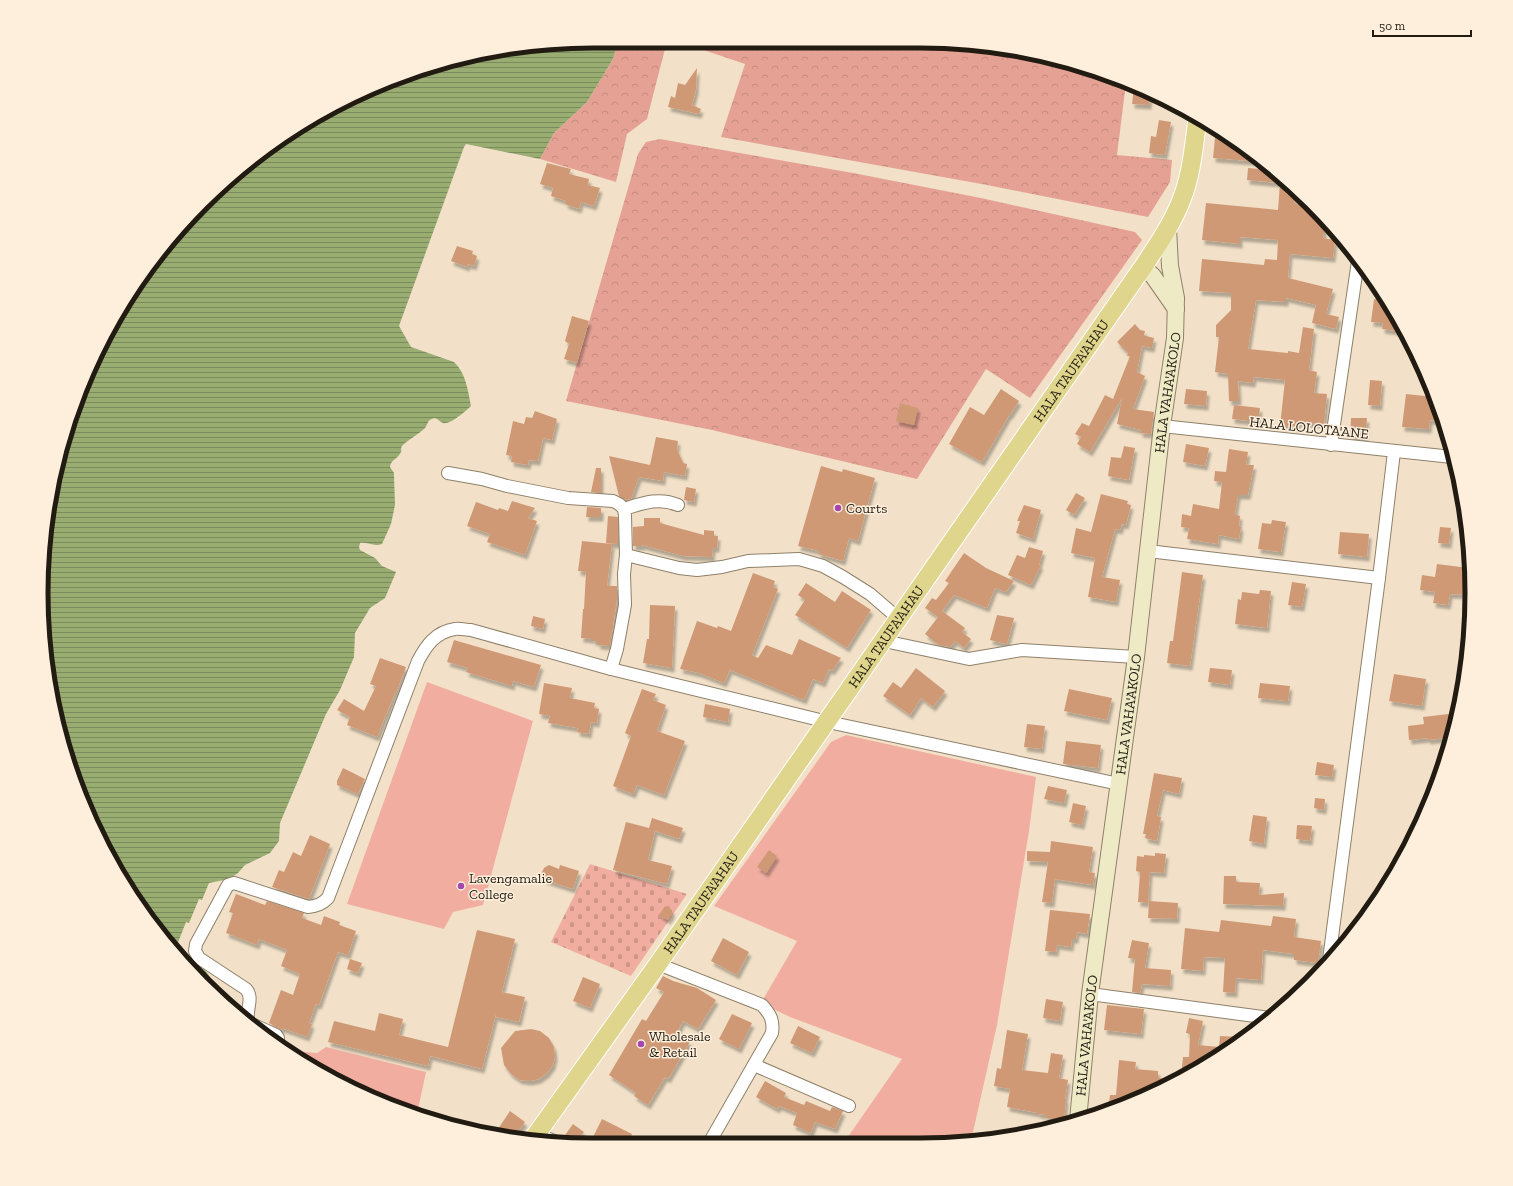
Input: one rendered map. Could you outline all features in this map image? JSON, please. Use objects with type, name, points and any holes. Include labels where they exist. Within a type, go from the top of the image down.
[{"type":"main road","name":"HALA TAUFA'AHAU","points":[[537,1135],[828,722],[1143,267],[1168,228],[1182,199],[1192,163],[1197,124]]},
{"type":"main road","name":"HALA VAHA'AKOLO","points":[[1079,1114],[1090,994],[1136,657],[1162,426],[1175,338],[1175,288],[1170,266],[1168,228]]},
{"type":"main road","points":[[1143,267],[1153,276],[1176,308]]},
{"type":"street","points":[[1331,445],[1357,268]]},
{"type":"street","name":"HALA LOLOTA'ANE","points":[[1162,426],[1447,457]]},
{"type":"street","points":[[1330,952],[1394,452]]},
{"type":"street","points":[[448,472],[568,498],[613,502],[619,504],[624,509],[626,516],[626,556],[624,574],[625,605],[617,650],[611,669]]},
{"type":"street","points":[[624,509],[655,501],[668,501],[678,505]]},
{"type":"street","points":[[1148,551],[1379,578]]},
{"type":"street","points":[[626,556],[679,568],[697,570],[722,567],[748,561],[799,559],[823,566],[843,577],[870,594],[899,619]]},
{"type":"street","points":[[249,1015],[249,992],[246,988],[199,958],[195,951],[196,944],[228,885],[234,884],[244,886],[308,907],[323,903],[328,898],[418,661],[427,644],[440,634],[455,629],[471,630],[611,669],[828,722],[1119,784]]},
{"type":"street","points":[[884,641],[969,658],[1022,650],[1136,657]]},
{"type":"street","points":[[658,964],[762,1005],[772,1018],[772,1033],[712,1138]]},
{"type":"street","points":[[1090,994],[1262,1017]]},
{"type":"street","points":[[754,1065],[849,1106]]},
{"type":"green space","points":[[616,48],[665,48],[647,119],[627,134],[616,182],[540,159],[554,133],[587,102],[613,59]]},
{"type":"green space","points":[[698,48],[956,49],[1026,58],[1061,67],[1125,88],[1117,155],[1172,160],[1170,182],[1148,217],[987,185],[721,137],[745,64]]},
{"type":"green space","points":[[660,139],[853,173],[981,198],[1135,232],[1142,240],[1030,398],[986,369],[917,479],[712,430],[566,401],[638,154],[646,142]]},
{"type":"green space","points":[[427,682],[533,721],[483,905],[453,912],[444,929],[347,904]]},
{"type":"green space","points":[[846,735],[1036,777],[1029,831],[997,1025],[972,1135],[920,1138],[847,1138],[902,1059],[790,1017],[761,1003],[797,941],[714,906],[831,742]]},
{"type":"green space","points":[[590,864],[687,894],[631,976],[551,942]]},
{"type":"green space","points":[[326,1047],[426,1072],[418,1109],[384,1097],[352,1082],[298,1051],[317,1053]]},
{"type":"shaded area","points":[[616,48],[613,59],[587,102],[554,133],[540,159],[466,144],[464,147],[399,326],[411,347],[454,362],[458,366],[466,382],[471,406],[450,422],[443,423],[435,418],[430,420],[425,428],[402,446],[400,454],[391,464],[390,467],[394,473],[395,505],[391,524],[382,544],[376,545],[360,543],[359,547],[360,550],[375,558],[382,566],[396,572],[385,598],[370,608],[355,633],[354,657],[340,690],[326,714],[280,823],[279,841],[270,853],[245,865],[238,873],[229,879],[209,883],[202,900],[199,899],[189,923],[186,922],[177,945],[140,896],[121,866],[89,802],[77,768],[58,699],[49,629],[49,557],[53,522],[58,487],[77,418],[89,384],[104,352],[121,320],[140,290],[183,234],[234,183],[290,140],[320,121],[384,89],[418,77],[487,58],[557,49]]},
{"type":"shaded area","points":[[184,953],[201,965],[214,983]]},
{"type":"building","points":[[697,68],[696,90],[692,105],[701,109],[699,114],[668,107],[671,96],[675,98],[678,83],[685,85]]},
{"type":"building","points":[[1134,91],[1150,99],[1149,105],[1132,104]]},
{"type":"building","points":[[1159,120],[1171,122],[1165,155],[1149,153],[1151,136],[1156,137]]},
{"type":"building","points":[[1215,135],[1252,161],[1213,158]]},
{"type":"building","points":[[547,163],[571,169],[569,174],[589,179],[588,185],[600,188],[594,206],[581,202],[579,209],[565,204],[566,201],[551,196],[553,188],[540,184]]},
{"type":"building","points":[[1248,168],[1262,169],[1279,183],[1247,180]]},
{"type":"building","points":[[1280,184],[1294,198],[1294,203],[1301,204],[1325,228],[1323,238],[1335,240],[1333,258],[1290,254],[1288,278],[1333,289],[1326,314],[1339,317],[1336,329],[1312,323],[1316,305],[1286,298],[1286,302],[1256,300],[1248,349],[1299,353],[1303,327],[1314,329],[1309,370],[1317,372],[1314,393],[1327,394],[1324,424],[1298,422],[1297,427],[1280,426],[1285,380],[1254,377],[1253,383],[1238,381],[1239,401],[1229,401],[1228,374],[1215,372],[1219,337],[1216,337],[1216,325],[1231,310],[1231,293],[1199,291],[1202,259],[1264,265],[1265,259],[1277,260],[1278,240],[1240,237],[1240,244],[1202,240],[1206,203],[1278,210]]},
{"type":"building","points":[[457,246],[473,251],[472,254],[477,256],[474,266],[468,264],[467,267],[451,261]]},
{"type":"building","points":[[1374,299],[1379,300],[1397,331],[1382,329],[1383,323],[1371,322]]},
{"type":"building","points":[[572,316],[589,321],[577,363],[564,359],[569,344],[565,341]]},
{"type":"building","points":[[1135,324],[1140,330],[1145,331],[1144,335],[1154,338],[1152,348],[1142,346],[1137,372],[1145,376],[1133,409],[1154,412],[1151,434],[1140,433],[1141,430],[1117,424],[1122,398],[1090,452],[1077,444],[1081,437],[1075,434],[1082,423],[1089,426],[1105,395],[1113,399],[1130,356],[1127,356],[1128,353],[1117,342]]},
{"type":"building","points":[[1370,380],[1382,381],[1380,406],[1368,405]]},
{"type":"building","points":[[1001,389],[1019,401],[1009,415],[982,462],[949,444],[970,407],[984,415]]},
{"type":"building","points":[[1186,389],[1207,391],[1206,406],[1184,404]]},
{"type":"building","points":[[1406,394],[1428,396],[1437,421],[1430,420],[1429,429],[1402,427]]},
{"type":"building","points":[[900,403],[918,408],[914,425],[896,421]]},
{"type":"building","points":[[1234,405],[1260,408],[1258,422],[1232,419]]},
{"type":"building","points":[[535,411],[557,419],[552,440],[543,438],[538,461],[529,460],[528,465],[511,462],[512,456],[506,455],[513,421],[524,424],[526,417],[532,418]]},
{"type":"building","points":[[1351,418],[1367,418],[1365,439],[1350,438]]},
{"type":"building","points":[[656,437],[678,441],[677,449],[683,463],[687,464],[685,476],[664,472],[663,481],[639,477],[631,499],[626,500],[619,496],[609,456],[650,465]]},
{"type":"building","points":[[1186,444],[1209,448],[1205,466],[1183,462]]},
{"type":"building","points":[[1124,446],[1135,448],[1129,480],[1108,476],[1111,457],[1121,458]]},
{"type":"building","points":[[1229,449],[1248,452],[1246,465],[1254,465],[1248,495],[1238,495],[1235,514],[1240,516],[1239,526],[1241,527],[1239,539],[1219,535],[1218,544],[1187,539],[1189,528],[1181,527],[1182,514],[1191,516],[1193,504],[1219,509],[1222,482],[1214,481],[1215,471],[1226,472]]},
{"type":"building","name":"Courts","points":[[821,466],[842,472],[843,469],[875,478],[858,541],[849,538],[843,561],[818,554],[819,551],[798,546]]},
{"type":"building","points":[[596,468],[601,468],[601,493],[591,492]]},
{"type":"building","points":[[686,487],[696,489],[694,502],[684,500]]},
{"type":"building","points":[[1076,493],[1085,498],[1074,515],[1066,510]]},
{"type":"building","points":[[1101,494],[1128,501],[1127,504],[1131,505],[1126,525],[1122,524],[1120,530],[1115,529],[1102,577],[1120,580],[1116,602],[1088,597],[1095,558],[1071,553],[1076,528],[1091,532]]},
{"type":"building","points":[[512,501],[535,508],[528,518],[537,521],[525,555],[487,542],[490,534],[467,526],[476,502],[498,510],[499,508],[508,511]]},
{"type":"building","points":[[1024,505],[1041,510],[1033,539],[1016,533],[1020,521],[1017,521]]},
{"type":"building","points":[[587,507],[601,508],[601,517],[586,517]]},
{"type":"building","points":[[608,516],[618,517],[618,544],[606,543]]},
{"type":"building","points":[[644,518],[660,518],[660,523],[704,535],[704,530],[714,531],[714,536],[718,536],[717,548],[713,548],[712,557],[683,556],[642,545],[633,546],[633,527],[644,526]]},
{"type":"building","points":[[1272,520],[1286,522],[1281,552],[1258,549],[1262,523],[1271,524]]},
{"type":"building","points":[[1440,527],[1451,528],[1449,544],[1438,543]]},
{"type":"building","points":[[1340,532],[1369,534],[1367,557],[1338,554]]},
{"type":"building","points":[[582,541],[612,544],[607,586],[617,586],[617,599],[610,646],[598,645],[598,642],[593,641],[593,639],[581,638],[586,572],[578,571]]},
{"type":"building","points":[[1029,547],[1043,551],[1039,565],[1041,565],[1031,585],[1008,575],[1017,555],[1025,558]]},
{"type":"building","points":[[964,553],[986,568],[1014,581],[1006,592],[995,588],[987,608],[954,595],[942,611],[965,628],[962,632],[971,639],[964,648],[955,641],[950,647],[939,645],[925,634],[938,617],[925,608],[932,598],[936,600],[949,583],[945,581]]},
{"type":"building","points":[[1437,564],[1464,567],[1465,595],[1450,594],[1448,605],[1433,603],[1435,592],[1420,590],[1422,575],[1435,577]]},
{"type":"building","points":[[1182,572],[1203,575],[1190,666],[1167,663],[1170,641],[1173,641]]},
{"type":"building","points":[[753,573],[775,581],[773,587],[778,589],[752,655],[758,658],[766,645],[792,655],[799,639],[841,658],[832,671],[829,669],[823,683],[813,679],[804,700],[730,670],[724,683],[699,673],[680,669],[697,621],[731,631]]},
{"type":"building","points":[[1292,582],[1306,584],[1302,607],[1288,605]]},
{"type":"building","points":[[806,583],[835,602],[842,591],[871,610],[847,648],[795,615],[805,600],[798,595]]},
{"type":"building","points":[[1260,590],[1271,591],[1267,628],[1235,624],[1238,599],[1241,600],[1242,592],[1259,594]]},
{"type":"building","points":[[650,605],[675,606],[672,668],[643,663],[647,639],[649,639]]},
{"type":"building","points":[[997,615],[1014,618],[1007,644],[990,640]]},
{"type":"building","points":[[533,616],[545,619],[543,629],[531,626]]},
{"type":"building","points":[[454,640],[541,665],[534,687],[513,681],[512,686],[466,672],[468,668],[447,662]]},
{"type":"building","points":[[380,658],[406,667],[377,737],[347,725],[350,717],[337,710],[344,699],[364,711],[376,686],[370,684]]},
{"type":"building","points":[[916,668],[945,691],[933,707],[921,698],[910,715],[883,696],[893,682],[901,688]]},
{"type":"building","points":[[1210,668],[1232,670],[1230,685],[1208,682]]},
{"type":"building","points":[[1394,674],[1426,679],[1422,706],[1389,701]]},
{"type":"building","points":[[544,683],[572,688],[570,698],[595,703],[594,708],[599,709],[597,723],[591,722],[589,734],[577,732],[578,728],[548,723],[550,716],[539,714]]},
{"type":"building","points":[[1260,683],[1290,686],[1288,701],[1258,698]]},
{"type":"building","points":[[642,689],[656,694],[653,700],[666,705],[657,731],[685,741],[664,795],[637,785],[633,794],[613,786],[631,736],[625,733]]},
{"type":"building","points":[[1069,689],[1112,698],[1107,720],[1064,711]]},
{"type":"building","points":[[705,704],[730,709],[728,722],[703,717]]},
{"type":"building","points":[[1451,714],[1445,738],[1409,740],[1408,726],[1424,724],[1423,717]]},
{"type":"building","points":[[1027,724],[1045,726],[1042,749],[1024,747]]},
{"type":"building","points":[[1066,741],[1101,745],[1098,768],[1063,764]]},
{"type":"building","points":[[1317,762],[1334,765],[1332,777],[1315,775]]},
{"type":"building","points":[[343,768],[365,779],[358,794],[337,785],[337,781]]},
{"type":"building","points":[[1154,773],[1182,778],[1179,794],[1163,790],[1157,816],[1161,817],[1157,841],[1145,838],[1146,834],[1143,834]]},
{"type":"building","points":[[1048,786],[1067,790],[1064,803],[1044,799]]},
{"type":"building","points":[[1315,798],[1325,799],[1324,810],[1314,808]]},
{"type":"building","points":[[1073,803],[1086,806],[1082,825],[1069,822]]},
{"type":"building","points":[[1253,815],[1267,817],[1264,844],[1249,841]]},
{"type":"building","points":[[652,818],[683,828],[679,839],[655,831],[648,860],[672,866],[667,884],[613,870],[626,822],[649,828]]},
{"type":"building","points":[[1297,825],[1312,826],[1310,841],[1296,839]]},
{"type":"building","points":[[310,835],[330,844],[309,899],[272,887],[279,870],[284,872],[293,852],[301,856]]},
{"type":"building","points":[[1051,841],[1093,847],[1089,872],[1095,873],[1093,885],[1055,879],[1052,903],[1042,902],[1048,862],[1027,861],[1027,851],[1050,852]]},
{"type":"building","points":[[769,850],[777,856],[766,873],[757,867]]},
{"type":"building","points":[[1155,853],[1166,854],[1164,873],[1150,872],[1148,903],[1138,902],[1140,872],[1136,871],[1137,856],[1155,856]]},
{"type":"building","points":[[549,865],[559,869],[560,865],[579,871],[573,889],[545,880],[541,874],[544,868]]},
{"type":"building","points":[[1224,876],[1236,876],[1236,882],[1260,883],[1259,895],[1284,893],[1283,906],[1223,904]]},
{"type":"building","points":[[236,894],[265,905],[267,901],[304,913],[302,918],[321,925],[324,916],[340,922],[339,925],[356,931],[348,955],[338,952],[319,1005],[316,1004],[309,1023],[312,1024],[307,1037],[282,1028],[281,1030],[269,1023],[281,990],[293,995],[300,974],[281,966],[287,950],[259,939],[257,945],[226,933],[233,913],[229,912]]},
{"type":"building","points":[[1149,901],[1178,903],[1177,919],[1148,918]]},
{"type":"building","points":[[665,906],[672,910],[672,914],[668,920],[659,915]]},
{"type":"building","points":[[1050,910],[1090,914],[1087,934],[1077,932],[1076,939],[1072,939],[1071,947],[1057,945],[1056,952],[1045,951]]},
{"type":"building","points":[[1273,916],[1296,919],[1294,937],[1321,941],[1318,963],[1294,960],[1294,954],[1263,950],[1261,980],[1236,978],[1235,993],[1223,992],[1225,958],[1204,957],[1203,971],[1181,969],[1185,928],[1219,932],[1221,920],[1271,926]]},
{"type":"building","points":[[477,930],[515,939],[502,992],[525,997],[519,1022],[496,1017],[496,1014],[482,1069],[430,1056],[428,1066],[328,1042],[334,1021],[375,1031],[379,1013],[403,1019],[399,1035],[448,1047]]},
{"type":"building","points":[[723,938],[749,952],[737,975],[711,961]]},
{"type":"building","points":[[1132,940],[1149,943],[1145,968],[1171,970],[1170,986],[1142,984],[1140,993],[1132,992],[1135,959],[1128,958]]},
{"type":"building","points":[[350,959],[362,963],[358,973],[347,969]]},
{"type":"building","points":[[663,976],[673,981],[697,988],[716,1000],[698,1029],[683,1021],[676,1034],[690,1042],[668,1079],[665,1077],[648,1105],[634,1096],[636,1093],[609,1075],[642,1019],[646,1021],[664,992],[656,988]]},
{"type":"building","points":[[583,977],[600,984],[590,1008],[573,1001]]},
{"type":"building","points":[[1046,999],[1063,1002],[1060,1021],[1043,1018]]},
{"type":"building","points":[[1107,1005],[1144,1009],[1141,1034],[1104,1030]]},
{"type":"building","points":[[732,1014],[752,1023],[739,1049],[719,1039]]},
{"type":"building","points":[[1189,1018],[1203,1021],[1198,1045],[1219,1047],[1220,1036],[1236,1037],[1182,1071],[1183,1057],[1189,1057],[1190,1034],[1186,1033]]},
{"type":"building","points":[[798,1026],[820,1037],[812,1053],[790,1043]]},
{"type":"building","points":[[531,1029],[540,1031],[549,1038],[554,1047],[555,1056],[553,1065],[547,1073],[539,1079],[530,1081],[520,1080],[511,1074],[504,1065],[501,1048],[515,1031]]},
{"type":"building","points":[[1007,1030],[1028,1034],[1022,1070],[1048,1073],[1051,1053],[1063,1055],[1059,1078],[1068,1080],[1064,1118],[1057,1120],[1046,1118],[1046,1115],[1007,1107],[1010,1089],[994,1086],[997,1068],[1001,1069]]},
{"type":"building","points":[[1119,1060],[1136,1062],[1135,1069],[1158,1071],[1158,1078],[1167,1079],[1129,1097],[1109,1104],[1110,1095],[1116,1095]]},
{"type":"building","points":[[765,1081],[786,1093],[784,1097],[804,1105],[806,1101],[830,1111],[832,1107],[843,1111],[835,1129],[815,1122],[811,1133],[793,1125],[797,1113],[779,1106],[777,1109],[756,1097]]},
{"type":"building","points":[[510,1111],[525,1122],[517,1132],[498,1130]]},
{"type":"building","points":[[602,1119],[632,1134],[630,1138],[593,1138]]},
{"type":"building","points":[[573,1124],[584,1132],[580,1138],[568,1137],[565,1135]]},
{"type":"place","name":"Courts","points":[[838,508]]},
{"type":"place","name":"Lavengamalie College","points":[[461,886]]},
{"type":"place","name":"Wholesale & Retail","points":[[641,1044]]}]
